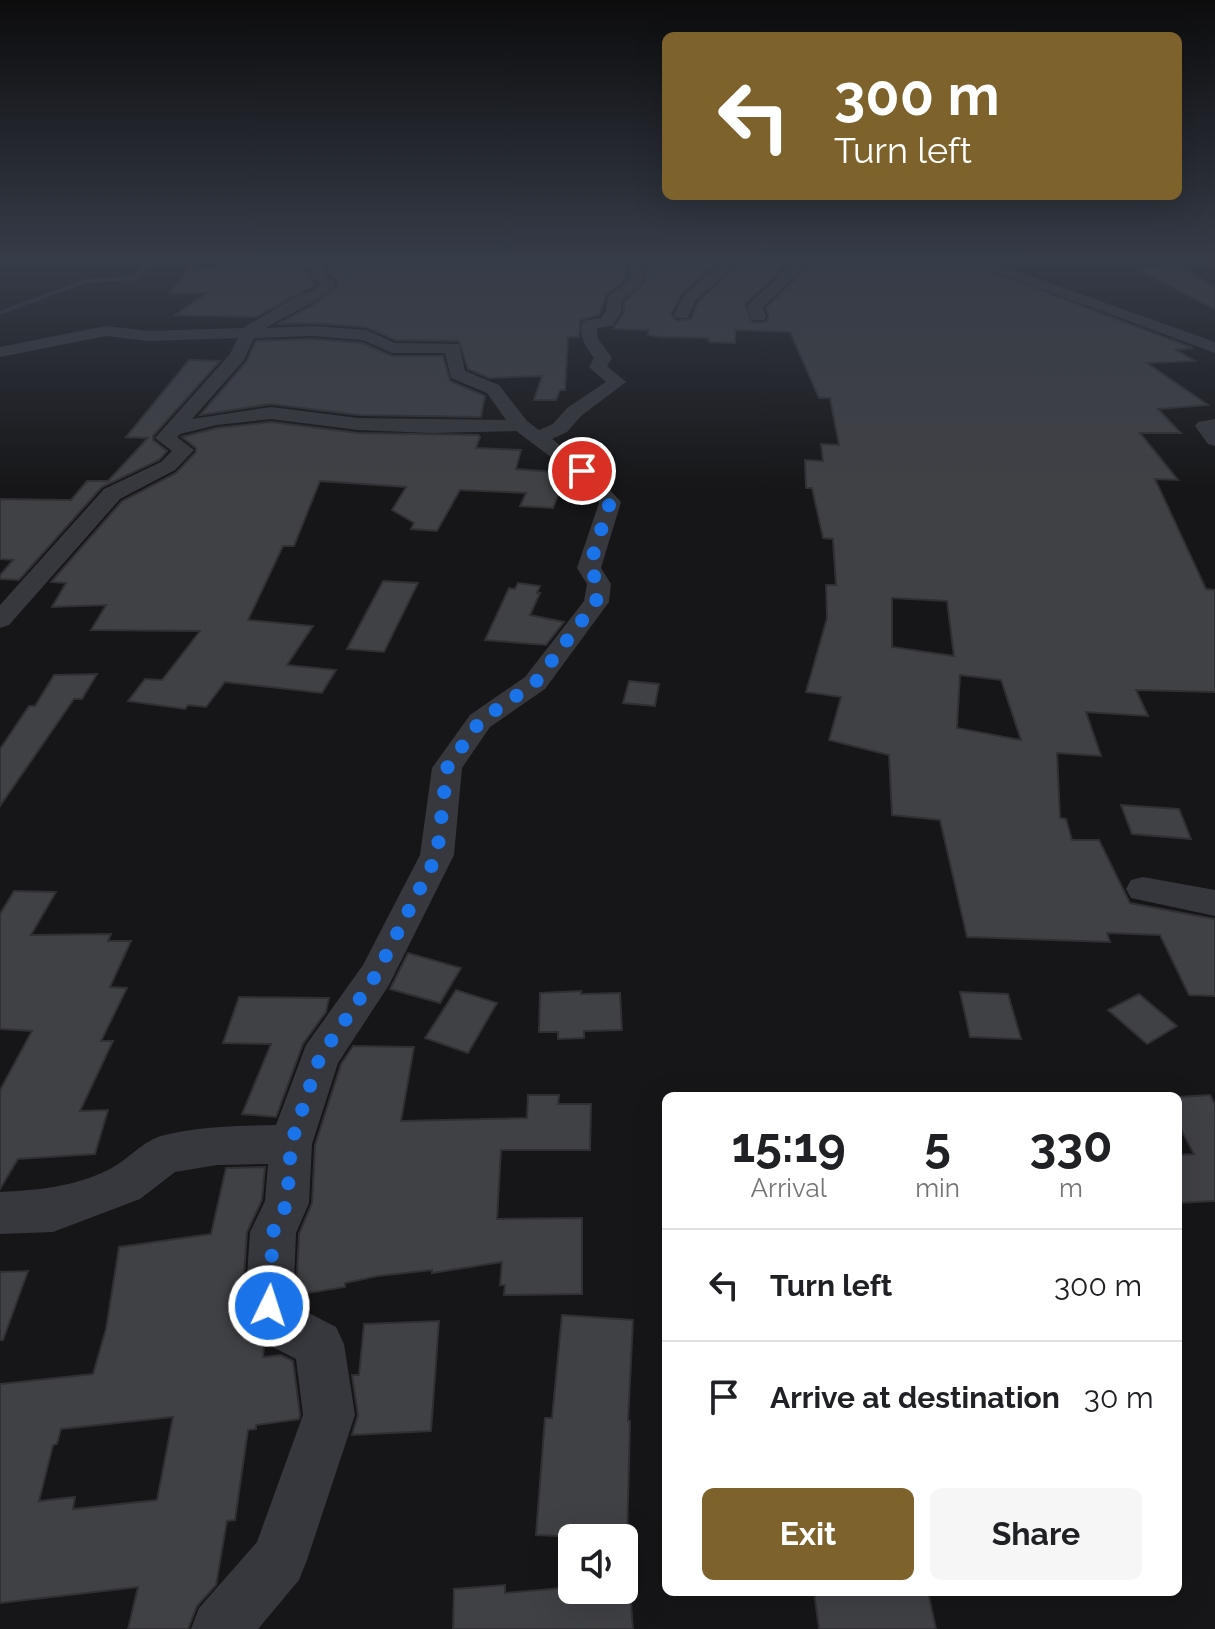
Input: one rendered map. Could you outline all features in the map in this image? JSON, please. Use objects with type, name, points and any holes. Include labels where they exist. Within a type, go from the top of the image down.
[{"type":"street","points":[[0,352],[71,338]]},
{"type":"street","points":[[0,620],[112,494],[168,466],[184,450],[165,438],[238,356],[246,338]]},
{"type":"street","points":[[220,1629],[279,1560],[329,1415],[319,1344],[276,1323],[269,1306],[273,1232],[287,1203],[291,1144],[320,1057],[376,975],[437,855],[447,768],[480,721],[535,683],[596,602],[599,584],[589,568],[610,502],[582,471],[529,431],[493,389],[457,374],[453,348],[392,348],[372,338]]},
{"type":"street","points":[[170,430],[216,419],[271,413],[358,424],[529,431],[560,428],[574,412],[617,382],[598,367],[603,358],[590,338]]},
{"type":"street","points":[[1187,338],[1215,348]]},
{"type":"street","points":[[1215,425],[1205,426],[1215,440]]},
{"type":"street","points":[[1143,889],[1215,903]]},
{"type":"street","points":[[0,1213],[53,1211],[124,1185],[165,1154],[217,1146],[291,1144]]},
{"type":"building","points":[[391,338],[568,338],[565,390],[560,390],[556,400],[534,400],[542,376],[489,378],[468,369],[459,341]]},
{"type":"building","points":[[709,338],[735,338],[735,343],[709,342]]},
{"type":"building","points":[[793,338],[1167,338],[1193,348],[1176,350],[1195,361],[1147,363],[1208,405],[1158,409],[1181,433],[1140,433],[1178,480],[1155,479],[1206,589],[1215,590],[1215,692],[1136,690],[1148,716],[1086,712],[1101,756],[1057,753],[1060,818],[1066,819],[1072,840],[1099,840],[1130,903],[1215,919],[1215,996],[1189,995],[1160,935],[1107,933],[1110,942],[967,937],[940,820],[892,815],[889,755],[829,740],[841,697],[806,692],[827,618],[826,585],[836,585],[833,539],[823,538],[812,488],[806,488],[805,460],[823,461],[821,444],[839,445],[830,398],[819,398]],"holes":[[[892,598],[947,601],[954,656],[892,647]],[[960,675],[1001,680],[1021,740],[957,728]]]},
{"type":"building","points":[[312,339],[362,343],[392,356],[443,356],[450,381],[485,396],[481,417],[358,415],[271,404],[200,415],[246,362],[256,341]]},
{"type":"building","points":[[189,360],[220,361],[153,436],[153,440],[167,451],[159,460],[102,487],[19,580],[0,579],[13,560],[0,559],[0,499],[71,500],[87,481],[108,481],[148,438],[126,437]]},
{"type":"building","points":[[271,422],[358,433],[478,435],[476,448],[521,450],[516,469],[567,473],[553,508],[520,506],[526,493],[460,490],[437,531],[411,529],[414,523],[392,510],[406,487],[320,481],[294,546],[283,546],[248,620],[313,626],[287,665],[336,670],[322,693],[225,682],[206,707],[188,705],[185,709],[128,701],[145,679],[162,680],[200,631],[91,630],[106,605],[52,607],[66,583],[51,582],[122,501],[176,473],[196,452],[196,448],[182,437],[217,428]]},
{"type":"building","points":[[383,581],[418,583],[384,652],[347,649]]},
{"type":"building","points":[[518,583],[540,586],[530,615],[564,622],[546,645],[485,640],[509,588],[515,589]]},
{"type":"building","points":[[97,674],[82,699],[74,699],[0,806],[0,749],[29,706],[35,706],[54,675]]},
{"type":"building","points":[[629,681],[659,684],[655,706],[623,703]]},
{"type":"building","points":[[1121,805],[1179,809],[1191,839],[1132,834]]},
{"type":"building","points":[[14,891],[56,892],[31,935],[111,934],[108,941],[131,941],[110,987],[127,988],[101,1041],[113,1041],[80,1111],[108,1110],[95,1154],[18,1159],[0,1189],[0,1090],[32,1031],[0,1029],[0,914]]},
{"type":"building","points":[[408,953],[461,968],[440,1003],[390,989]]},
{"type":"building","points":[[456,990],[497,1003],[468,1053],[425,1038]]},
{"type":"building","points":[[581,991],[581,994],[620,993],[622,1030],[584,1031],[584,1038],[558,1039],[558,1032],[539,1032],[540,993]]},
{"type":"building","points":[[960,992],[1008,994],[1021,1039],[970,1037]]},
{"type":"building","points":[[1139,994],[1177,1026],[1147,1044],[1108,1010]]},
{"type":"building","points":[[239,997],[329,998],[326,1012],[303,1044],[276,1117],[242,1114],[271,1044],[223,1043]]},
{"type":"building","points":[[353,1046],[414,1047],[401,1121],[527,1118],[528,1095],[559,1095],[558,1104],[591,1104],[590,1150],[501,1150],[497,1219],[582,1218],[582,1294],[504,1295],[505,1285],[500,1285],[502,1262],[432,1273],[432,1270],[378,1276],[345,1283],[345,1287],[296,1295],[299,1234],[312,1203],[315,1145],[341,1064]]},
{"type":"building","points":[[1210,1095],[1215,1104],[1215,1201],[1182,1203],[1182,1155],[1194,1154],[1182,1132],[1182,1097]]},
{"type":"building","points":[[265,1167],[262,1200],[247,1232],[242,1306],[256,1341],[264,1346],[263,1357],[281,1355],[293,1361],[300,1415],[299,1419],[256,1425],[256,1429],[248,1430],[235,1520],[227,1521],[216,1585],[197,1606],[188,1629],[128,1629],[138,1587],[0,1603],[0,1384],[93,1374],[106,1329],[119,1247],[211,1234],[226,1168]],"holes":[[[173,1417],[157,1500],[73,1509],[75,1497],[39,1501],[53,1445],[57,1444],[61,1429]]]},
{"type":"building","points":[[28,1271],[3,1340],[0,1340],[0,1272]]},
{"type":"building","points":[[562,1315],[633,1320],[627,1524],[558,1524],[558,1536],[536,1535],[545,1418],[552,1418]]},
{"type":"building","points":[[439,1321],[431,1431],[352,1435],[358,1415],[352,1375],[359,1375],[364,1324]]},
{"type":"building","points":[[505,1585],[505,1593],[558,1588],[558,1604],[631,1604],[633,1629],[453,1629],[454,1589]]},
{"type":"building","points":[[815,1596],[929,1596],[936,1629],[819,1629]]},
{"type":"route","points":[[269,1306],[273,1232],[287,1203],[291,1144],[310,1086],[320,1057],[376,975],[437,855],[447,768],[480,721],[535,683],[596,602],[599,584],[589,568],[610,502],[582,471]]}]
